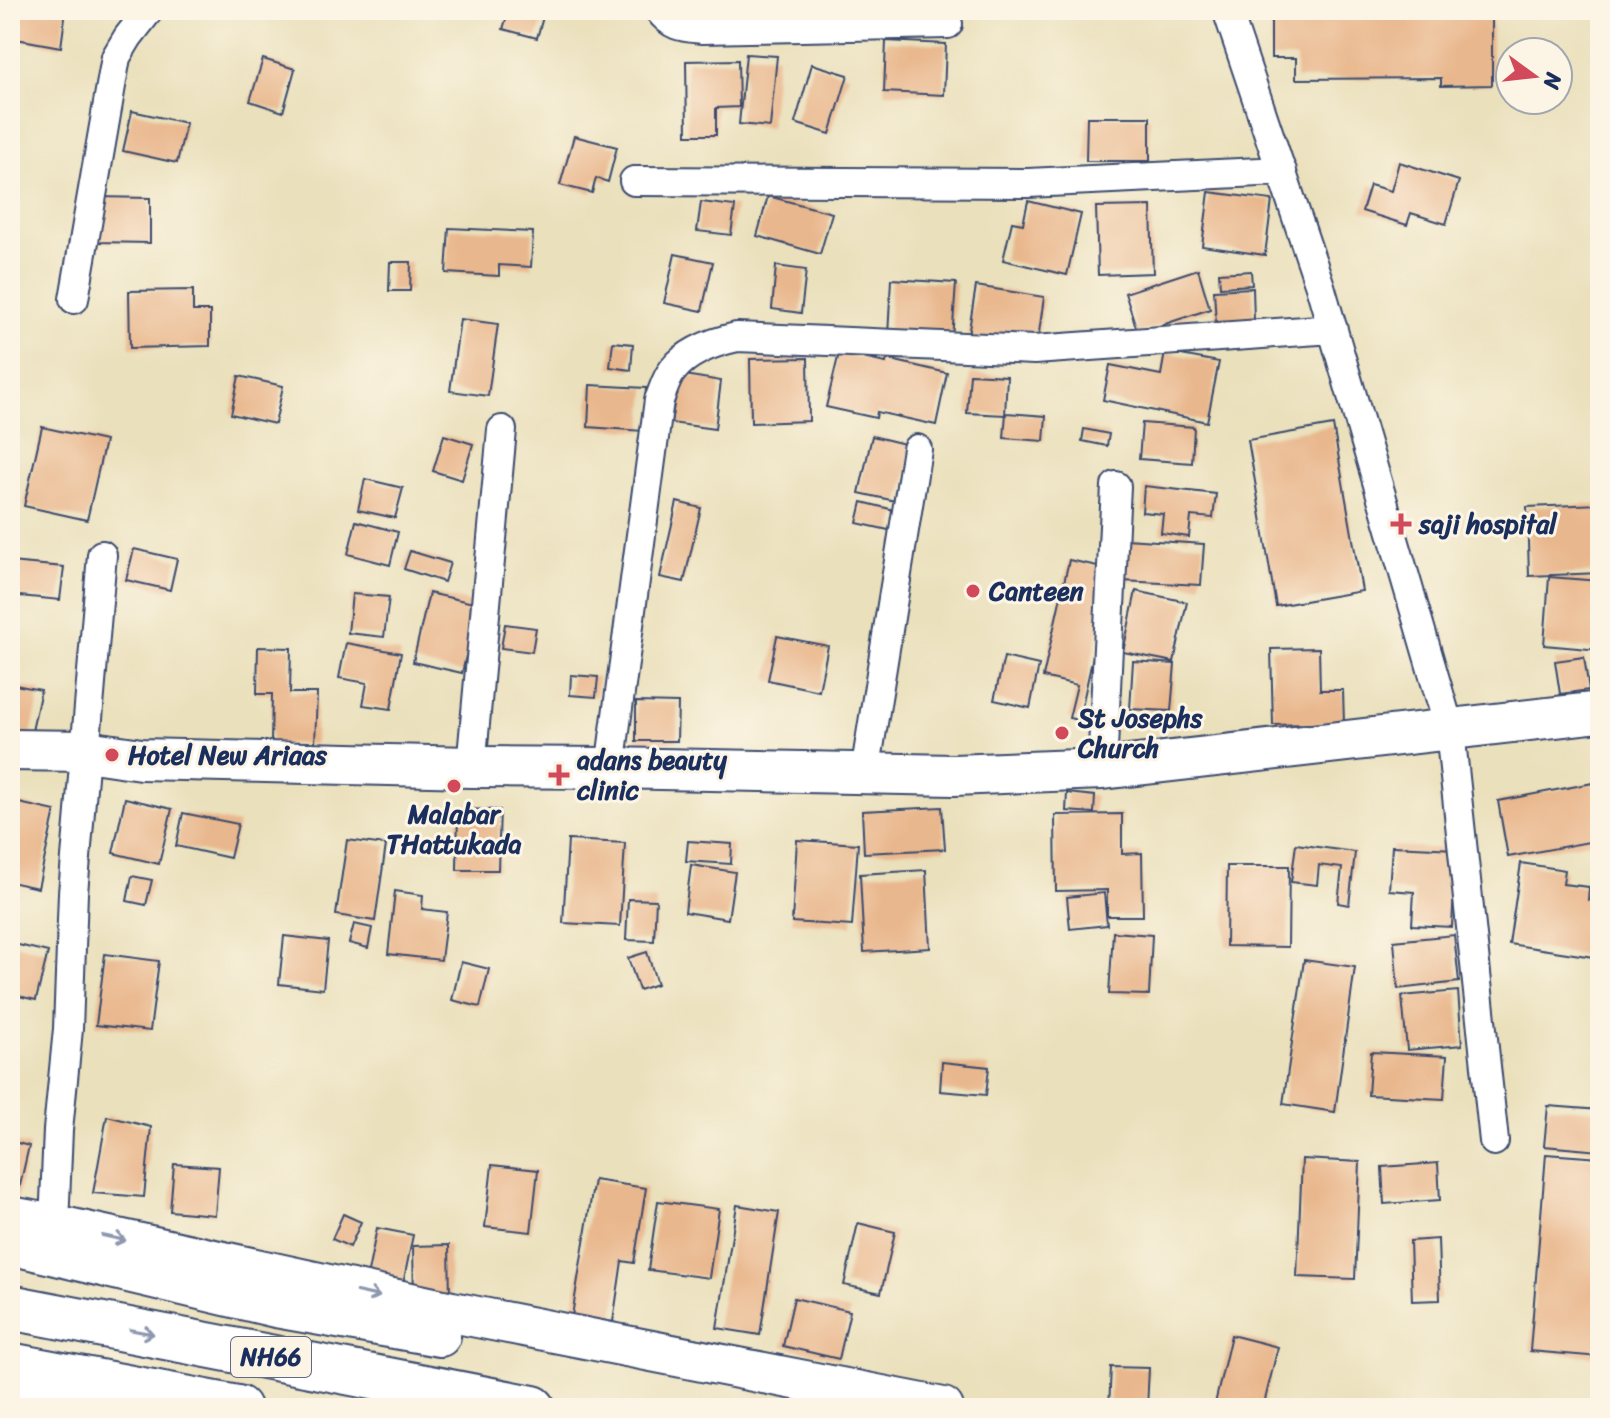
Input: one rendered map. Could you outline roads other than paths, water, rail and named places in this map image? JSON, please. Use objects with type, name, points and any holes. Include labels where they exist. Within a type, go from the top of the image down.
[{"type":"highway","name":"NH66","points":[[10,1307],[533,1408]]},
{"type":"highway","name":"NH66","points":[[10,1365],[238,1408]]},
{"type":"main road","points":[[10,750],[86,751],[141,759],[954,775],[1102,769],[1600,712]]},
{"type":"main road","points":[[10,1217],[452,1312],[943,1408]]},
{"type":"main road","points":[[10,1244],[276,1307],[837,1408]]},
{"type":"main road","points":[[10,1386],[125,1408]]},
{"type":"main road","points":[[10,1399],[53,1408]]},
{"type":"street","points":[[74,299],[116,57],[149,10]]},
{"type":"street","points":[[659,10],[668,22],[702,29],[948,24]]},
{"type":"street","points":[[1227,10],[1333,329],[1450,731],[1494,1141]]},
{"type":"street","points":[[634,181],[1028,183],[1282,171]]},
{"type":"street","points":[[610,768],[659,400],[672,371],[691,355],[712,343],[737,337],[1034,350],[1333,329]]},
{"type":"street","points":[[471,767],[502,430]]},
{"type":"street","points":[[865,773],[917,449]]},
{"type":"street","points":[[1102,769],[1116,486]]},
{"type":"street","points":[[54,1225],[58,1130],[68,1029],[73,893],[102,555]]},
{"type":"place","name":"saji hospital","points":[[1401,524]]},
{"type":"place","name":"Canteen","points":[[973,591]]},
{"type":"place","name":"St Josephs Church","points":[[1062,733]]},
{"type":"place","name":"Hotel New Ariaas","points":[[112,755]]},
{"type":"place","name":"adans beauty clinic","points":[[559,775]]},
{"type":"place","name":"Malabar THattukada","points":[[454,786]]}]
